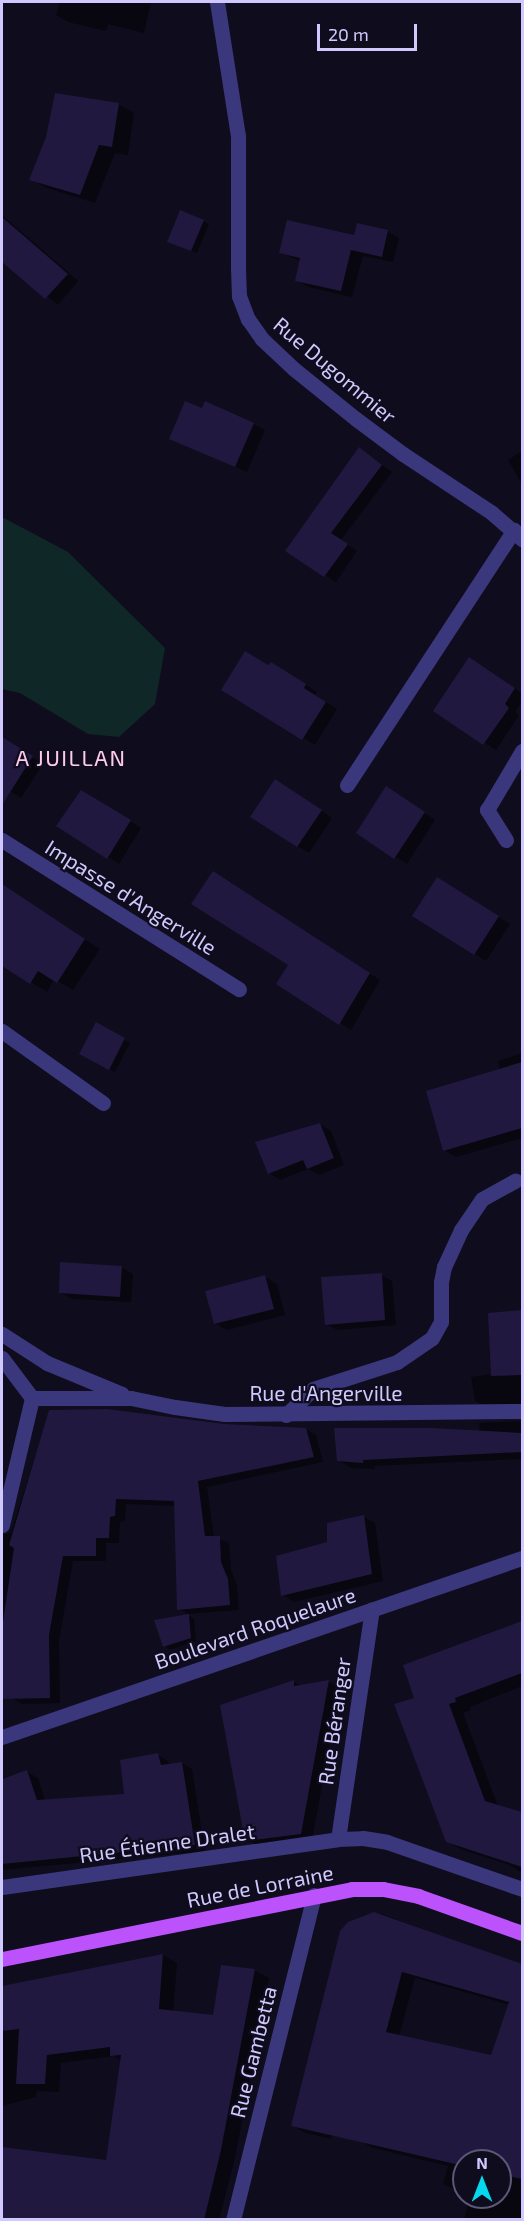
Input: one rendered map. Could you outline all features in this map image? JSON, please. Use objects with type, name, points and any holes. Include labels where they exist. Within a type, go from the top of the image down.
[{"type":"main road","name":"Rue de Lorraine","points":[[2,1959],[352,1889],[383,1889],[418,1896],[522,1933]]},
{"type":"street","name":"Rue Dugommier","points":[[217,2],[238,136],[239,297],[248,319],[262,339],[294,369],[356,419],[402,454],[518,534],[347,785]]},
{"type":"street","points":[[506,840],[487,810],[522,751]]},
{"type":"street","name":"Impasse d'Angerville","points":[[2,840],[239,989]]},
{"type":"street","points":[[2,1031],[103,1103]]},
{"type":"street","points":[[286,1415],[313,1389],[397,1362],[432,1338],[441,1322],[441,1282],[444,1267],[461,1230],[482,1199],[515,1181]]},
{"type":"street","name":"Rue d'Angerville","points":[[2,1334],[47,1363],[131,1398],[175,1407],[225,1414],[286,1415],[522,1411]]},
{"type":"street","points":[[2,1358],[32,1398],[6,1483],[2,1525]]},
{"type":"street","name":"Rue d'Angerville","points":[[32,1398],[131,1398]]},
{"type":"street","name":"Boulevard Roquelaure","points":[[2,1737],[522,1558]]},
{"type":"street","name":"Rue Béranger","points":[[338,1839],[372,1610]]},
{"type":"street","name":"Rue Étienne Dralet","points":[[2,1887],[338,1839],[363,1838],[387,1842],[522,1889]]},
{"type":"street","name":"Rue Gambetta","points":[[233,2220],[314,1895]]},
{"type":"green space","points":[[2,517],[68,552],[165,648],[155,704],[119,737],[88,734],[20,693],[2,689]]},
{"type":"building","points":[[55,93],[119,103],[112,147],[99,145],[80,195],[29,180],[46,137]]},
{"type":"building","points":[[180,210],[204,220],[191,251],[167,242]]},
{"type":"building","points":[[2,217],[68,274],[45,299],[2,262]]},
{"type":"building","points":[[287,220],[354,235],[357,223],[388,230],[382,257],[351,250],[341,291],[295,281],[300,258],[279,253]]},
{"type":"building","points":[[185,401],[202,408],[205,401],[254,423],[235,467],[169,439]]},
{"type":"building","points":[[359,447],[382,465],[331,533],[348,544],[324,577],[285,551]]},
{"type":"building","points":[[245,651],[268,665],[271,662],[306,684],[304,688],[326,702],[302,740],[221,690]]},
{"type":"building","points":[[469,657],[515,688],[505,704],[509,708],[483,745],[433,711]]},
{"type":"building","points":[[2,737],[33,756],[2,805]]},
{"type":"building","points":[[275,779],[322,810],[297,847],[250,817]]},
{"type":"building","points":[[386,786],[425,812],[394,859],[356,833]]},
{"type":"building","points":[[81,790],[131,820],[107,859],[56,826]]},
{"type":"building","points":[[213,871],[370,973],[339,1025],[276,984],[288,965],[191,904]]},
{"type":"building","points":[[437,877],[499,916],[474,955],[412,916]]},
{"type":"building","points":[[2,884],[85,939],[57,983],[38,971],[30,984],[2,966]]},
{"type":"building","points":[[96,1022],[125,1038],[109,1070],[79,1054]]},
{"type":"building","points":[[522,1062],[522,1128],[443,1151],[426,1091]]},
{"type":"building","points":[[320,1123],[334,1158],[307,1169],[303,1160],[268,1174],[255,1142]]},
{"type":"building","points":[[60,1262],[122,1266],[120,1297],[59,1293]]},
{"type":"building","points":[[382,1273],[385,1320],[325,1325],[321,1277]]},
{"type":"building","points":[[265,1275],[274,1309],[214,1324],[205,1291]]},
{"type":"building","points":[[522,1310],[522,1375],[491,1376],[488,1313]]},
{"type":"building","points":[[107,1409],[224,1424],[306,1428],[314,1457],[198,1481],[205,1536],[220,1536],[221,1562],[228,1579],[230,1605],[177,1610],[174,1501],[116,1499],[115,1516],[110,1517],[109,1538],[96,1538],[96,1556],[63,1556],[49,1635],[50,1698],[2,1699],[2,1628],[14,1548],[9,1545],[49,1410]]},
{"type":"building","points":[[334,1428],[433,1428],[522,1433],[522,1452],[363,1460],[363,1463],[337,1461]]},
{"type":"building","points":[[364,1515],[372,1574],[281,1596],[276,1556],[327,1542],[327,1523]]},
{"type":"building","points":[[189,1614],[191,1638],[163,1647],[154,1620]]},
{"type":"building","points":[[522,1621],[522,1673],[455,1698],[456,1702],[449,1704],[485,1801],[522,1812],[522,1867],[446,1842],[394,1704],[414,1698],[403,1665]]},
{"type":"building","points":[[294,1680],[294,1686],[329,1680],[301,1834],[245,1841],[220,1705]]},
{"type":"building","points":[[158,1753],[161,1765],[182,1762],[195,1845],[2,1864],[2,1779],[27,1770],[37,1800],[124,1794],[120,1760]]},
{"type":"building","points":[[374,1912],[522,1964],[522,2179],[512,2177],[512,2149],[452,2149],[452,2163],[291,2126],[340,1931],[348,1922]],"holes":[[[402,1972],[509,2002],[491,2055],[386,2032]]]},
{"type":"building","points":[[163,1954],[159,2009],[213,2015],[221,1965],[255,1969],[221,2150],[204,2220],[2,2220],[2,2147],[106,2160],[121,2055],[110,2056],[110,2047],[47,2055],[45,2084],[16,2084],[19,2029],[2,2031],[2,1986]]},
{"type":"district","name":"A JUILLAN","points":[[71,758]]}]
